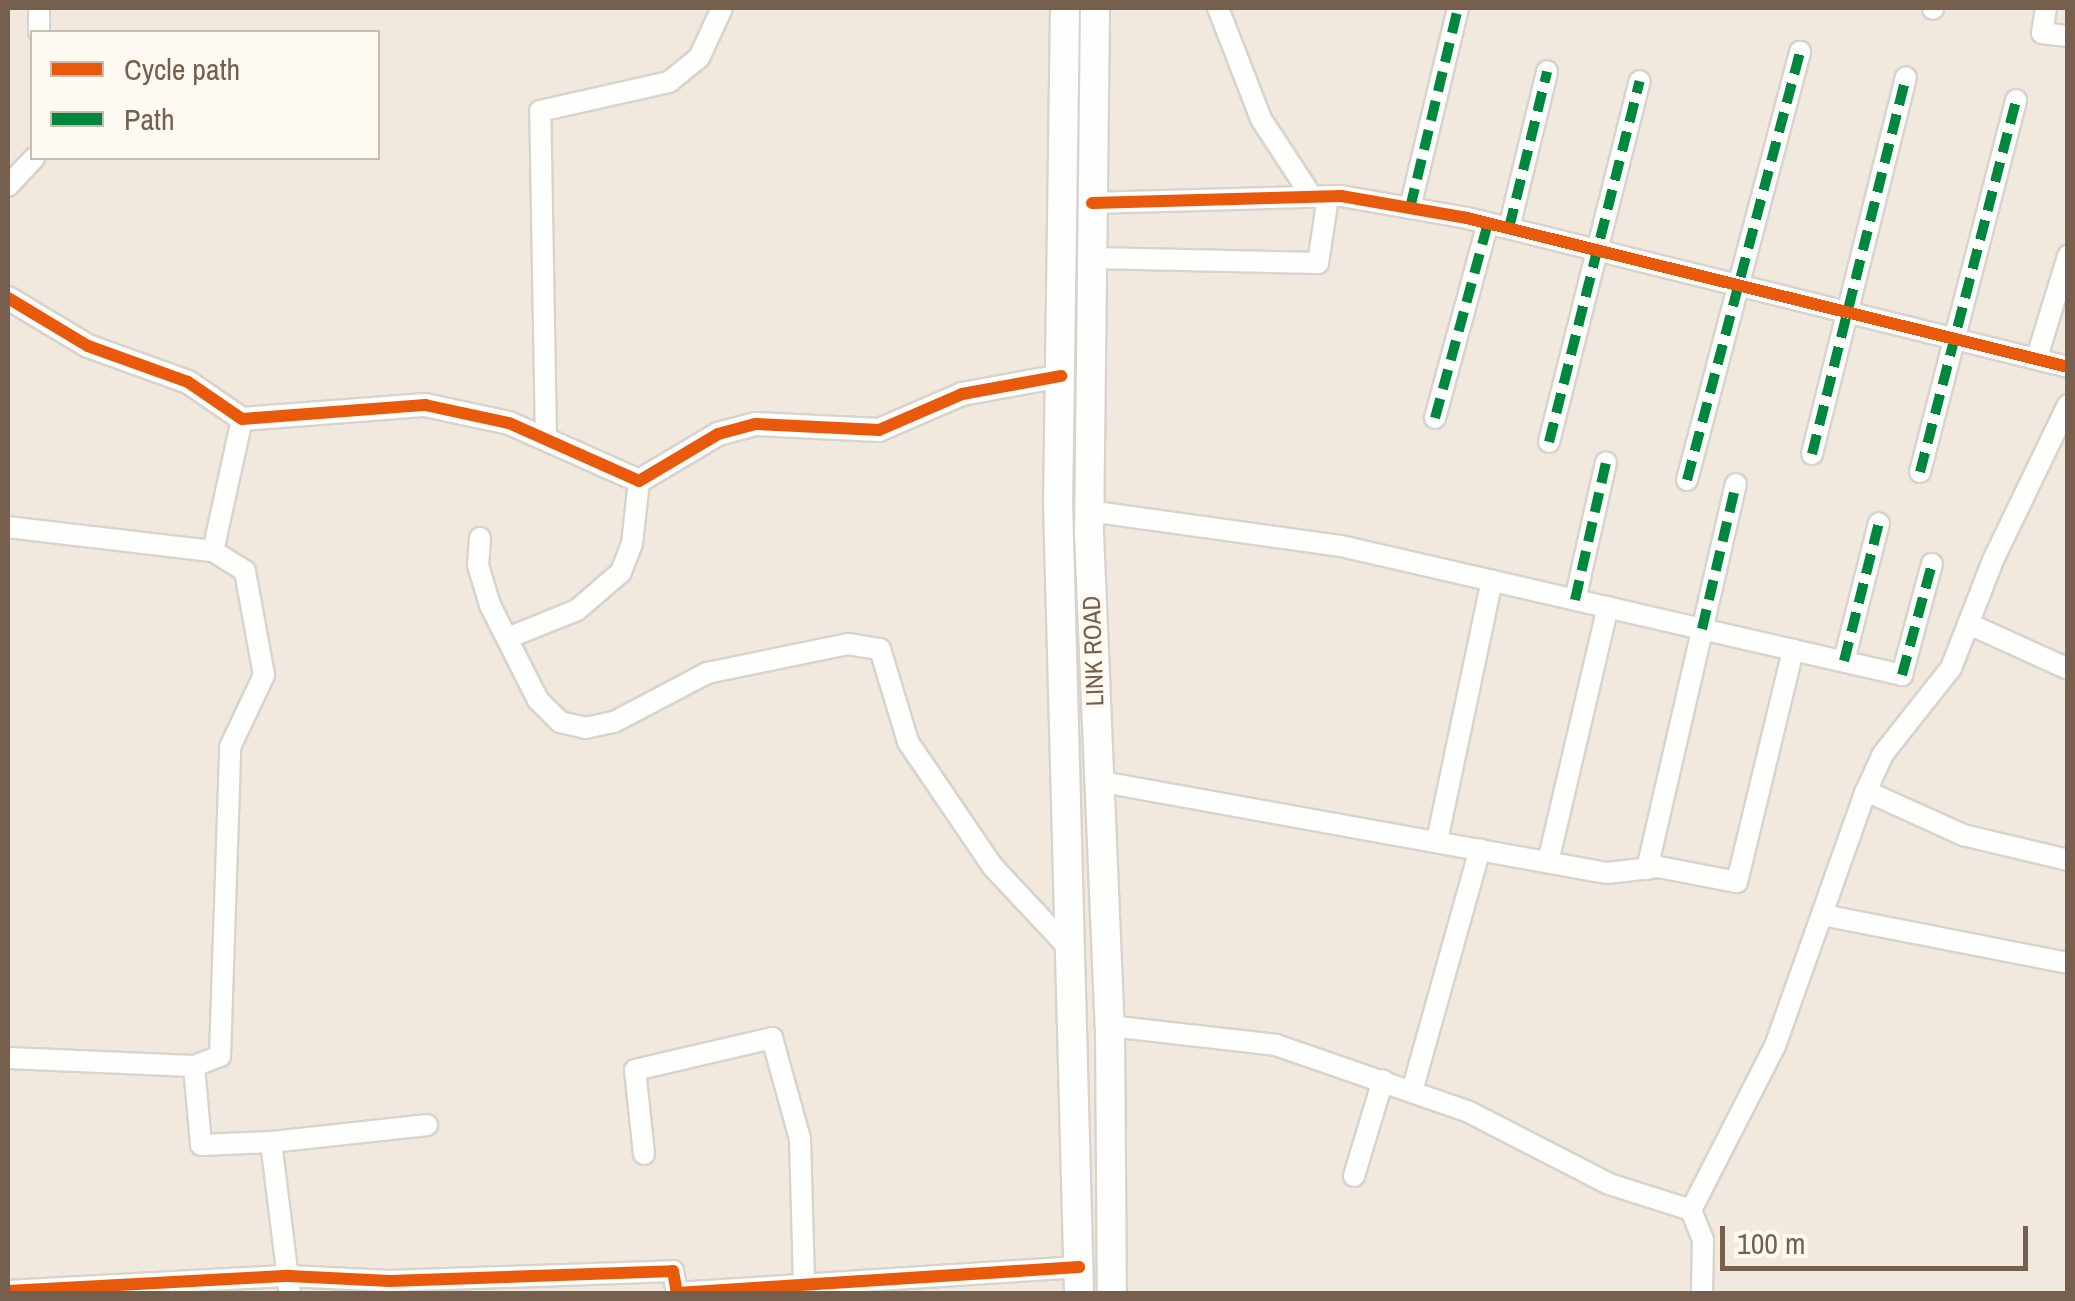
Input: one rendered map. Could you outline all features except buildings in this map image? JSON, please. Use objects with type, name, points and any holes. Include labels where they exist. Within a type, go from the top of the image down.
[{"type":"main road","name":"LINK ROAD","points":[[1065,8],[1065,944],[1079,1280]]},
{"type":"main road","name":"LINK ROAD","points":[[1095,8],[1090,511],[1110,1026],[1112,1294]]},
{"type":"street","points":[[546,440],[540,111],[669,82],[699,58],[722,8]]},
{"type":"street","points":[[1094,258],[1318,262],[1320,197],[1261,119],[1218,8]]},
{"type":"street","points":[[1410,208],[1458,8]]},
{"type":"street","points":[[2046,8],[2042,33],[2068,36]]},
{"type":"street","points":[[1686,480],[1800,52]]},
{"type":"street","points":[[1436,418],[1547,72]]},
{"type":"street","points":[[1812,454],[1844,310],[1906,78]]},
{"type":"street","points":[[1549,442],[1640,81]]},
{"type":"street","points":[[1920,472],[2016,100]]},
{"type":"street","points":[[8,186],[32,160]]},
{"type":"street","points":[[1092,203],[1320,197],[1410,208],[1599,250],[2068,366]]},
{"type":"street","points":[[2036,356],[2068,256]]},
{"type":"street","points":[[8,298],[88,346],[188,382],[242,419],[425,405],[509,424],[639,481]]},
{"type":"street","points":[[639,481],[718,434],[756,424],[799,421],[879,430],[962,394],[1062,376]]},
{"type":"street","points":[[1690,1210],[1775,1046],[1866,792],[1884,754],[1940,685],[2068,405]]},
{"type":"street","points":[[213,551],[242,419]]},
{"type":"street","points":[[1574,600],[1606,462]]},
{"type":"street","points":[[510,638],[578,610],[621,572],[632,544],[639,481]]},
{"type":"street","points":[[1647,869],[1736,484]]},
{"type":"street","points":[[1090,511],[1341,546],[1902,675],[1932,564]]},
{"type":"street","points":[[1844,662],[1879,524]]},
{"type":"street","points":[[8,527],[213,551],[245,571],[264,675],[230,747],[220,1056],[194,1066],[8,1058]]},
{"type":"street","points":[[480,538],[478,565],[490,605],[538,700],[560,722],[585,728],[614,722],[707,672],[848,644],[880,649],[916,754],[994,867],[1065,944]]},
{"type":"street","points":[[1437,841],[1492,581]]},
{"type":"street","points":[[1548,862],[1608,607]]},
{"type":"street","points":[[1969,624],[2068,669]]},
{"type":"street","points":[[1098,781],[1627,876],[1647,869],[1737,882],[1793,650]]},
{"type":"street","points":[[1866,792],[1963,835],[2068,860]]},
{"type":"street","points":[[1412,1091],[1480,849]]},
{"type":"street","points":[[1823,915],[2068,963]]},
{"type":"street","points":[[1110,1026],[1276,1045],[1469,1112],[1609,1184],[1690,1210],[1700,1219],[1702,1294]]},
{"type":"street","points":[[644,1154],[635,1070],[772,1038],[800,1140],[804,1284]]},
{"type":"street","points":[[194,1066],[201,1145],[272,1142],[427,1125]]},
{"type":"street","points":[[1354,1176],[1382,1080]]},
{"type":"street","points":[[272,1142],[290,1284]]},
{"type":"street","points":[[8,1291],[290,1284],[403,1287],[673,1271],[677,1293],[804,1284],[1079,1280]]},
{"type":"shaded area","points":[[8,8],[2067,8],[2067,1293],[8,1293]]},
{"type":"marked path","points":[[1410,208],[1458,8]]},
{"type":"marked path","points":[[1687,480],[1800,52]]},
{"type":"marked path","points":[[1509,228],[1547,72]]},
{"type":"marked path","points":[[1812,454],[1906,78]]},
{"type":"marked path","points":[[1549,442],[1640,81]]},
{"type":"marked path","points":[[1920,472],[2016,100]]},
{"type":"marked path","points":[[1435,418],[1488,223]]},
{"type":"marked path","points":[[1575,600],[1606,462]]},
{"type":"marked path","points":[[1702,629],[1736,484]]},
{"type":"marked path","points":[[1844,661],[1879,523]]},
{"type":"marked path","points":[[1902,675],[1932,564]]},
{"type":"cycle path","points":[[1092,203],[1341,196],[1467,218],[2068,367]]},
{"type":"cycle path","points":[[8,298],[88,346],[188,382],[242,419],[425,405],[509,423],[639,481],[718,434],[756,424],[879,430],[962,394],[1061,376]]},
{"type":"cycle path","points":[[8,1291],[289,1276],[390,1281],[673,1271],[677,1293],[1079,1267]]}]
